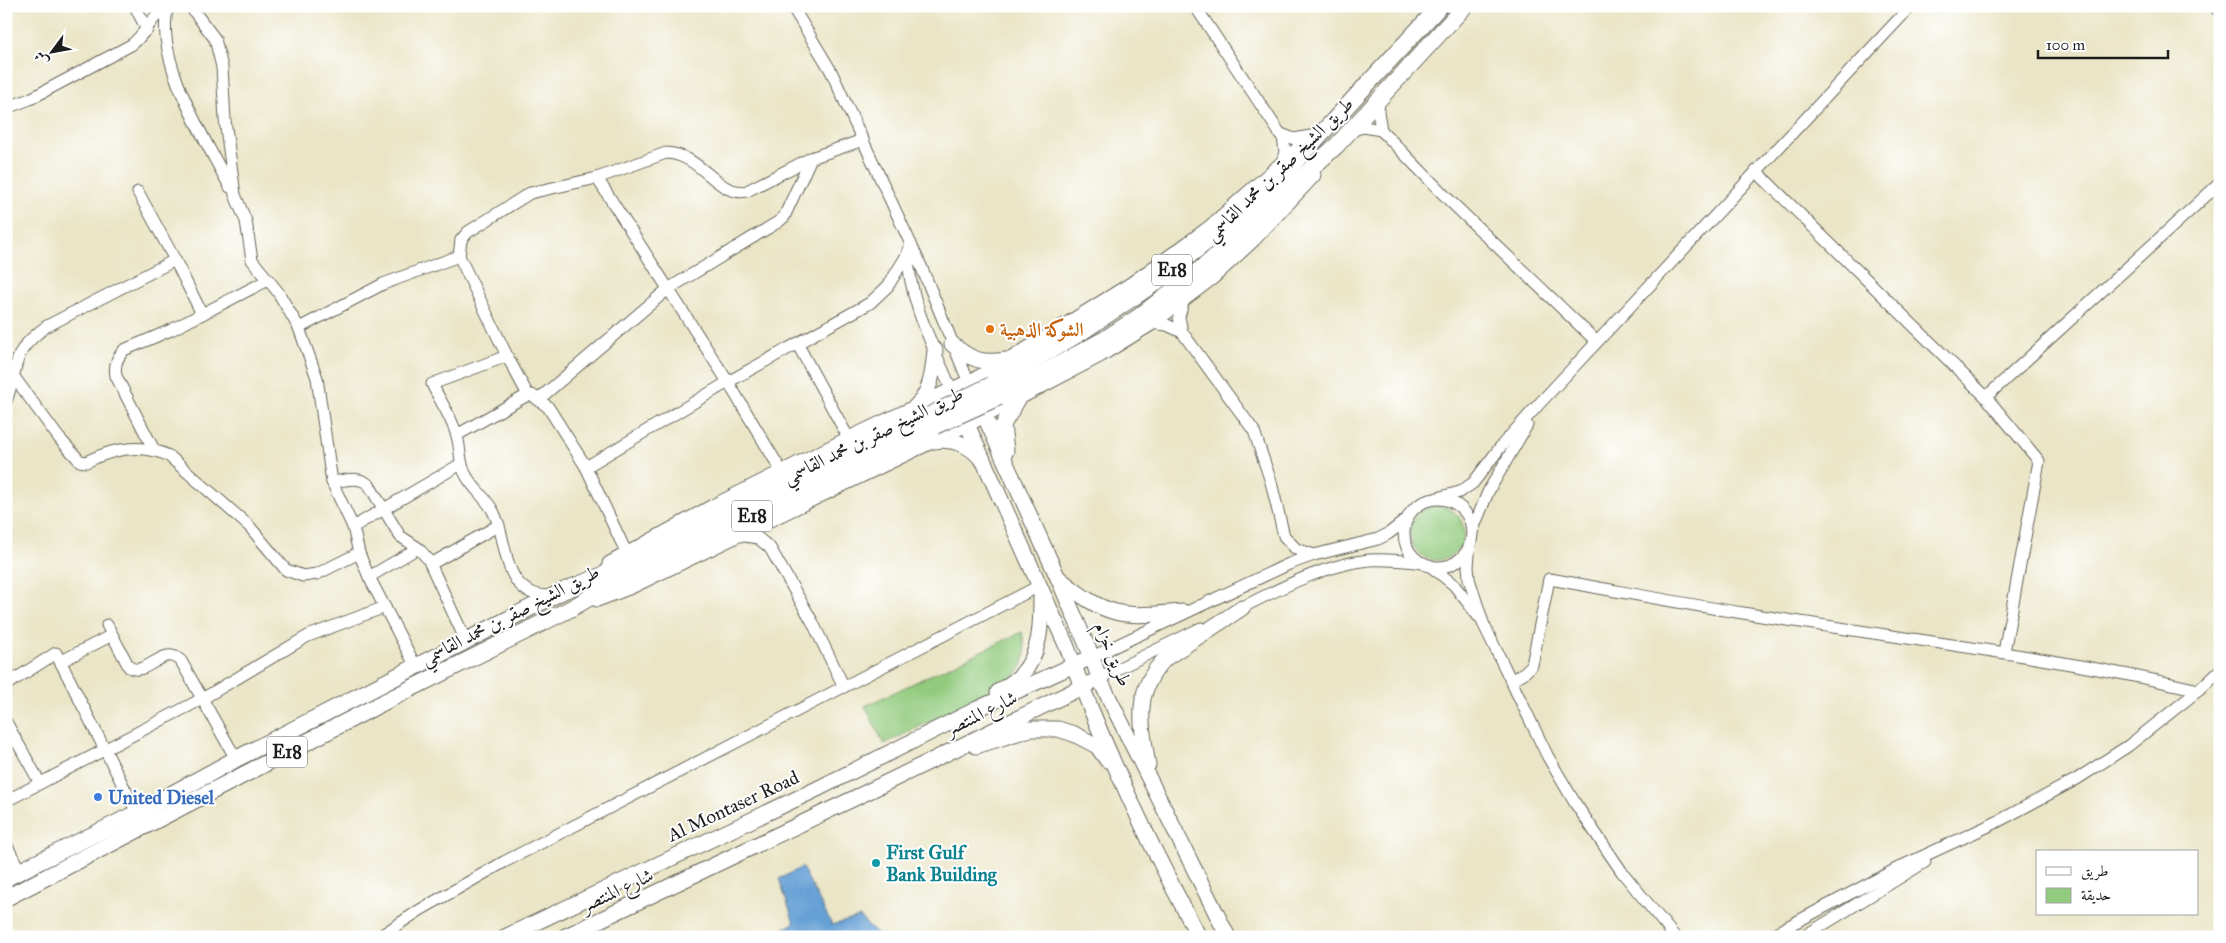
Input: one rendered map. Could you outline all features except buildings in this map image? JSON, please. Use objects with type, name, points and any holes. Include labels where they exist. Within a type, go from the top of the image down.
[{"type":"highway","name":"طريق الشيخ صقر بن محمد القاسمي","points":[[995,391],[1155,283],[1249,208],[1293,164],[1322,129],[1440,6]]},
{"type":"highway","name":"طريق الشيخ صقر بن محمد القاسمي","points":[[6,898],[386,701],[570,609],[620,580],[933,420],[995,391],[1050,371],[1137,318],[1208,263],[1337,145],[1465,6]]},
{"type":"highway","name":"طريق الشيخ صقر بن محمد القاسمي","points":[[13,875],[137,813],[560,593],[603,575],[807,473],[933,420]]},
{"type":"main road","points":[[2216,6],[2220,10]]},
{"type":"main road","points":[[560,593],[713,507],[969,382],[1012,359],[1131,285],[1210,228],[1322,129]]},
{"type":"main road","points":[[570,609],[631,586],[967,424],[1101,354],[1151,323],[1212,277],[1253,239],[1307,182],[1337,145]]},
{"type":"main road","points":[[952,344],[965,356],[974,360],[985,362],[1012,359]]},
{"type":"main road","points":[[913,408],[927,392],[935,350]]},
{"type":"main road","name":"طريق خزام","points":[[969,382],[1058,578],[1092,656],[1099,678],[1228,937]]},
{"type":"main road","points":[[952,390],[1125,785],[1199,937]]},
{"type":"main road","points":[[1008,467],[1004,425],[1019,397]]},
{"type":"main road","points":[[926,443],[940,440],[963,445],[979,456],[987,468]]},
{"type":"main road","points":[[1058,578],[1097,606],[1119,614],[1136,616],[1183,612]]},
{"type":"main road","points":[[977,709],[1021,675],[1035,654],[1040,629],[1040,589]]},
{"type":"main road","points":[[1150,781],[1141,721],[1142,701],[1148,682],[1157,666],[1166,658],[1242,608]]},
{"type":"main road","name":"شارع المنتصر","points":[[977,709],[1092,656]]},
{"type":"main road","name":"شارع المنتصر","points":[[564,937],[839,806],[1099,678]]},
{"type":"main road","name":"Al Montaser Road","points":[[506,937],[815,790],[977,709]]},
{"type":"main road","points":[[927,762],[1030,729],[1058,729],[1074,734],[1097,746],[1125,785]]},
{"type":"street","points":[[135,6],[147,30]]},
{"type":"street","points":[[190,6],[215,39],[222,67],[225,120],[235,195]]},
{"type":"street","points":[[792,6],[831,71],[909,248],[921,266],[969,382]]},
{"type":"street","points":[[1195,6],[1283,138],[1285,151],[1282,163]]},
{"type":"street","points":[[1483,623],[1454,585],[1409,552],[1405,542],[1406,520],[1418,504],[1460,492],[1473,483],[1502,445],[1539,404],[1911,6]]},
{"type":"street","points":[[6,108],[30,99],[131,45],[147,30],[163,9],[167,7]]},
{"type":"street","points":[[167,7],[164,33],[176,75],[200,130],[235,195],[246,220],[252,260],[278,292],[298,328],[317,378],[332,482],[353,527],[359,553],[369,576],[416,667]]},
{"type":"street","points":[[1379,100],[1378,112],[1381,130],[1450,201],[1597,342]]},
{"type":"street","points":[[1352,130],[1364,127],[1381,130]]},
{"type":"street","points":[[1279,133],[1294,139],[1322,129]]},
{"type":"street","points":[[627,554],[586,467],[548,407],[534,397],[507,356],[459,256],[464,236],[522,197],[597,178],[666,153],[688,157],[729,190],[739,193],[747,191],[811,158],[863,140]]},
{"type":"street","points":[[457,436],[534,397],[668,289],[778,222],[784,216],[811,158]]},
{"type":"street","points":[[1756,172],[1986,397],[2039,461],[2004,652]]},
{"type":"street","points":[[597,178],[728,382],[782,472]]},
{"type":"street","points":[[1986,397],[2220,183]]},
{"type":"street","points":[[138,192],[202,314]]},
{"type":"street","points":[[586,467],[728,382],[798,345],[876,298],[888,286],[909,248]]},
{"type":"street","points":[[909,248],[916,297],[952,390]]},
{"type":"street","points":[[298,328],[383,284],[459,256]]},
{"type":"street","points":[[6,401],[10,371],[20,352],[36,334],[47,326],[175,260]]},
{"type":"street","points":[[154,450],[116,376],[116,361],[124,350],[202,314],[268,280]]},
{"type":"street","points":[[1184,299],[1179,316],[1182,332],[1254,431],[1271,482],[1284,536],[1296,549],[1314,555]]},
{"type":"street","points":[[1151,323],[1167,324],[1182,332]]},
{"type":"street","points":[[798,345],[849,439]]},
{"type":"street","points":[[507,356],[432,384],[457,436],[466,476],[493,511],[499,525],[506,562],[517,580],[526,589],[540,595],[560,593]]},
{"type":"street","points":[[10,371],[59,438],[80,461],[86,462],[118,450],[154,450],[176,461],[243,520],[286,570],[303,576],[317,574],[359,553]]},
{"type":"street","points":[[1426,564],[1448,565],[1458,560],[1466,552],[1488,492],[1539,404]]},
{"type":"street","points":[[353,527],[462,464]]},
{"type":"street","points":[[332,482],[357,479],[364,480],[369,485],[400,536],[418,548],[431,564],[466,641]]},
{"type":"street","points":[[1437,498],[1448,500],[1457,505],[1465,512],[1470,521],[1469,579],[1483,623],[1548,757],[1575,803],[1622,872],[1675,937]]},
{"type":"street","name":"شارع المنتصر","points":[[1092,656],[1289,564],[1314,555],[1378,539],[1406,520]]},
{"type":"street","points":[[431,564],[499,525]]},
{"type":"street","points":[[734,536],[752,536],[770,548],[812,621],[844,687]]},
{"type":"street","points":[[369,576],[418,548]]},
{"type":"street","name":"شارع المنتصر","points":[[1099,678],[1326,569],[1369,560],[1426,564]]},
{"type":"street","points":[[1511,681],[1526,672],[1532,664],[1549,579],[1742,613],[2004,652],[2128,673],[2199,690]]},
{"type":"street","points":[[522,612],[526,589]]},
{"type":"street","points":[[379,937],[420,910],[504,862],[844,687],[1040,589]]},
{"type":"street","points":[[6,801],[202,699],[308,636],[386,608]]},
{"type":"street","points":[[60,662],[110,630],[129,667],[132,669],[140,669],[166,655],[176,656],[236,760]]},
{"type":"street","points":[[6,685],[56,653],[137,813]]},
{"type":"street","points":[[1768,937],[1902,866],[1947,847],[2077,779],[2128,746],[2199,690],[2220,670]]},
{"type":"street","points":[[6,722],[40,783]]},
{"type":"street","points":[[6,844],[13,875]]},
{"type":"street","points":[[1803,937],[1907,874],[1947,847]]},
{"type":"green space","points":[[1437,506],[1447,508],[1456,514],[1462,523],[1464,533],[1462,543],[1456,552],[1447,558],[1437,560],[1427,558],[1418,552],[1412,543],[1410,533],[1412,523],[1418,514],[1427,508]]},
{"type":"green space","points":[[1022,632],[1025,649],[1023,662],[1017,673],[1004,685],[884,744],[865,706]]},
{"type":"water","points":[[802,867],[832,925],[860,917],[871,929],[884,937],[767,937],[794,923],[779,879]]},
{"type":"place","name":"الشوكة الذهبية","points":[[990,329]]},
{"type":"place","name":"United Diesel","points":[[98,797]]},
{"type":"place","name":"First Gulf Bank Building","points":[[876,863]]}]
